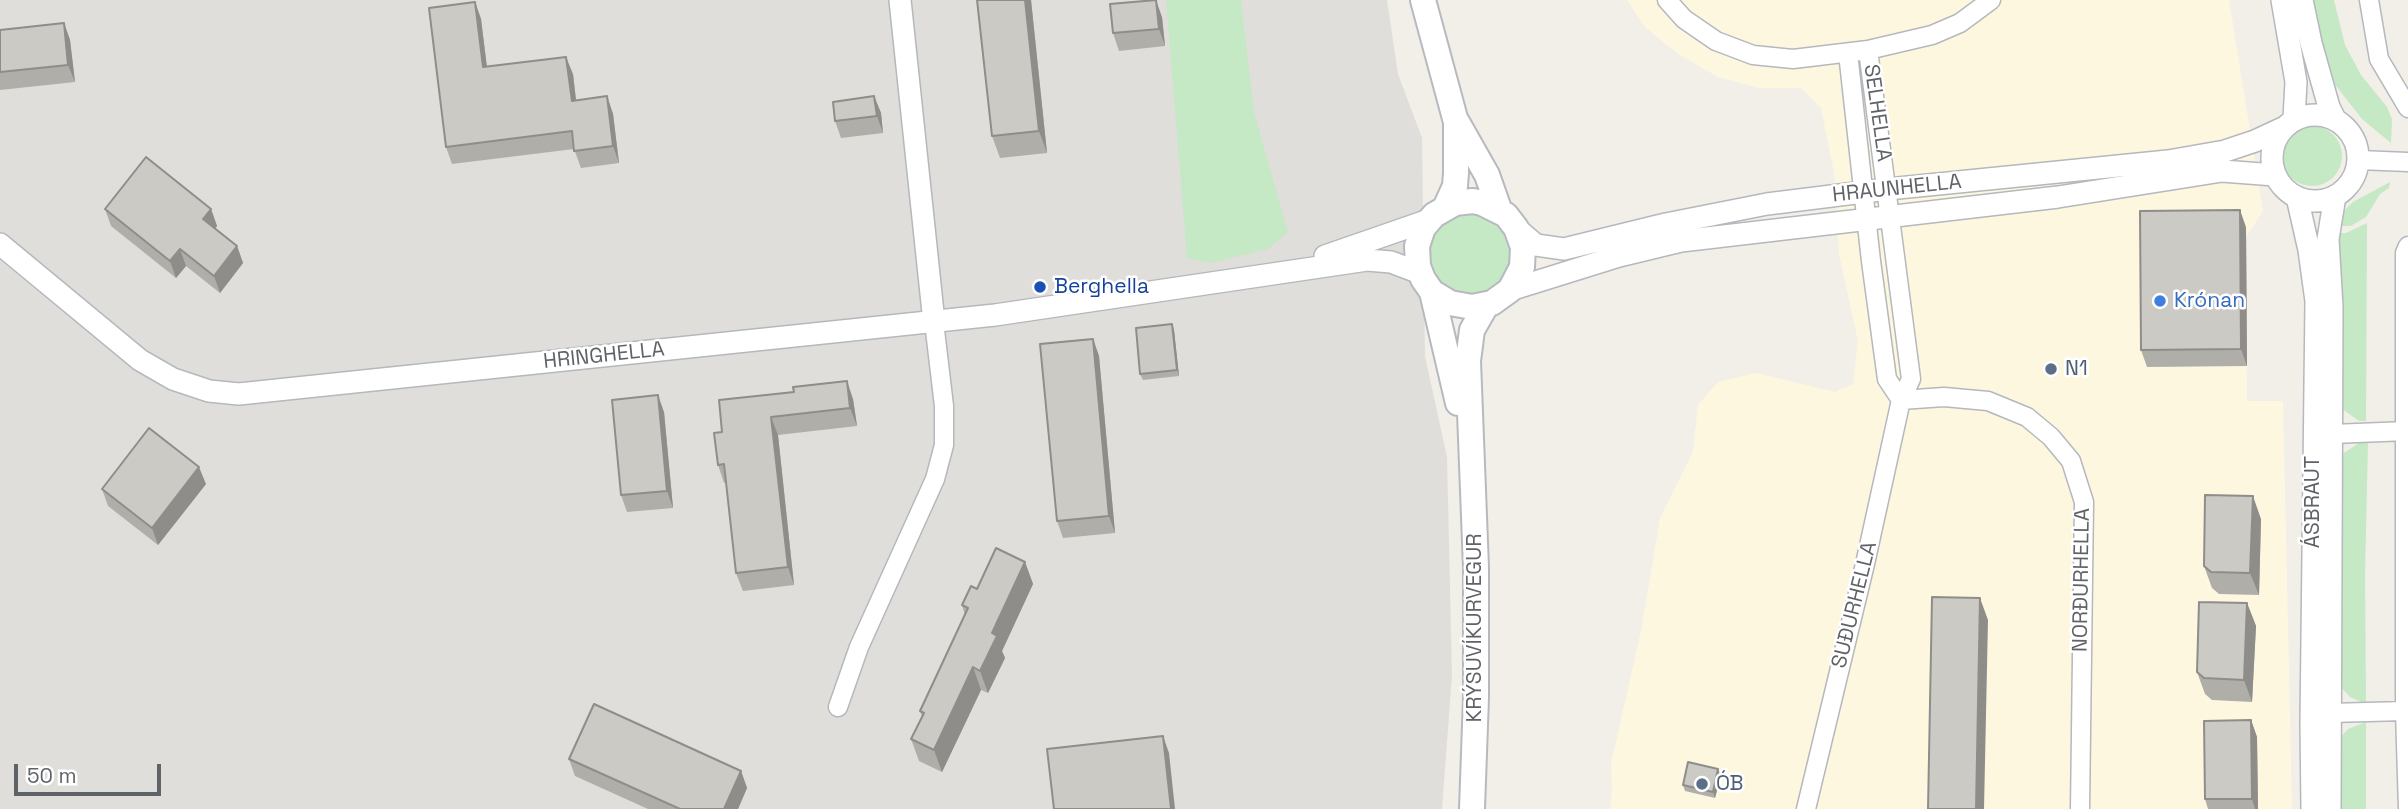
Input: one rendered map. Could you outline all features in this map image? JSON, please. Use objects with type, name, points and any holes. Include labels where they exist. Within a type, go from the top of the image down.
[{"type":"main road","points":[[1423,0],[1456,122],[1456,173],[1454,186],[1438,213],[1423,228],[1417,246],[1426,282],[1444,300],[1457,306],[1472,307],[1497,300],[1510,290],[1523,261],[1523,247],[1516,228],[1499,209],[1488,175],[1456,122]]},
{"type":"main road","points":[[1438,213],[1473,201],[1499,209]]},
{"type":"main road","name":"KRÝSUVÍKURVEGUR","points":[[1426,282],[1470,447]]},
{"type":"main road","name":"KRÝSUVÍKURVEGUR","points":[[1472,809],[1476,697],[1476,568],[1468,347],[1472,330],[1487,304]]},
{"type":"street","points":[[838,707],[859,647],[935,480],[944,445],[944,406],[900,0]]},
{"type":"street","name":"SELHELLA","points":[[1667,0],[1684,19],[1716,41],[1754,55],[1793,59],[1868,50],[1932,35],[1960,23],[1991,0]]},
{"type":"street","points":[[2282,0],[2296,82],[2289,124]]},
{"type":"street","points":[[2302,0],[2311,43],[2329,107],[2335,119]]},
{"type":"street","points":[[2369,0],[2379,60],[2408,108]]},
{"type":"street","name":"SELHELLA","points":[[1868,50],[1892,218]]},
{"type":"street","name":"SELHELLA","points":[[1849,53],[1867,221]]},
{"type":"street","points":[[2315,114],[2335,119],[2353,136],[2358,148],[2359,160],[2351,181],[2335,196],[2316,201],[2288,192],[2275,175],[2272,155],[2277,136],[2289,124],[2315,114]]},
{"type":"street","name":"HRAUNHELLA","points":[[1516,228],[1536,245],[1564,249],[1666,224],[1767,204],[2168,161],[2225,151],[2255,141],[2289,124]]},
{"type":"street","points":[[2359,160],[2408,162]]},
{"type":"street","name":"HRAUNHELLA","points":[[1510,290],[1619,256],[1681,241],[2072,195],[2222,171],[2275,175]]},
{"type":"street","name":"ÁSBRAUT","points":[[2330,809],[2333,434],[2332,307],[2328,239],[2335,196]]},
{"type":"street","name":"ÁSBRAUT","points":[[2297,197],[2309,250],[2316,301],[2312,809]]},
{"type":"street","points":[[1268,275],[1438,213]]},
{"type":"street","name":"SUÐURHELLA","points":[[1806,809],[1901,400],[1911,379],[1892,218]]},
{"type":"street","points":[[1867,221],[1887,379],[1901,400]]},
{"type":"street","name":"HRINGHELLA","points":[[0,244],[140,360],[173,379],[209,391],[240,394],[934,321]]},
{"type":"street","points":[[2408,246],[2408,809]]},
{"type":"street","points":[[934,321],[1041,309],[1380,260],[1402,265],[1426,282]]},
{"type":"street","name":"NORÐURHELLA","points":[[1901,400],[1944,397],[1988,401],[2027,418],[2052,437],[2071,461],[2084,502],[2080,809]]},
{"type":"street","points":[[2333,434],[2407,431]]},
{"type":"street","points":[[2330,713],[2406,710]]},
{"type":"shaded area","points":[[0,0],[1387,0],[1398,74],[1422,138],[1425,356],[1447,457],[1452,675],[1442,809],[0,809]]},
{"type":"shaded area","points":[[1627,0],[2229,0],[2263,211],[2245,239],[2247,401],[2283,401],[2292,809],[1610,809],[1611,764],[1641,631],[1660,519],[1693,451],[1698,405],[1718,382],[1756,373],[1835,392],[1853,384],[1858,341],[1839,254],[1834,173],[1821,108],[1801,88],[1759,88],[1718,77],[1678,54],[1645,27]]},
{"type":"green space","points":[[1166,0],[1241,0],[1254,112],[1288,232],[1268,249],[1210,263],[1187,258]]},
{"type":"green space","points":[[2305,0],[2334,0],[2345,45],[2361,75],[2387,107],[2392,119],[2391,143],[2362,119],[2329,77]]},
{"type":"green space","points":[[2312,126],[2333,135],[2342,156],[2333,177],[2312,186],[2291,177],[2282,156],[2291,135]]},
{"type":"green space","points":[[2390,182],[2389,188],[2380,194],[2366,217],[2351,226],[2337,226],[2345,210],[2353,202]]},
{"type":"green space","points":[[1470,215],[1485,218],[1498,227],[1507,240],[1510,255],[1507,270],[1498,283],[1485,292],[1470,295],[1455,292],[1442,283],[1433,270],[1430,255],[1433,240],[1442,227],[1455,218]]},
{"type":"green space","points":[[2367,223],[2366,421],[2359,421],[2341,408],[2335,233],[2346,233]]},
{"type":"green space","points":[[2362,441],[2368,441],[2366,704],[2350,697],[2339,685],[2341,461],[2344,453]]},
{"type":"green space","points":[[2366,722],[2366,809],[2338,809],[2340,738],[2348,729]]},
{"type":"building","points":[[977,0],[1025,0],[1039,131],[992,136]]},
{"type":"building","points":[[1156,0],[1159,29],[1113,33],[1110,4]]},
{"type":"building","points":[[475,2],[483,67],[566,57],[572,101],[607,96],[613,146],[574,151],[572,131],[446,147],[429,8]]},
{"type":"building","points":[[64,23],[68,65],[0,72],[0,30]]},
{"type":"building","points":[[874,96],[877,116],[835,121],[833,102]]},
{"type":"building","points":[[146,157],[211,209],[203,219],[237,246],[214,276],[180,249],[170,261],[105,209]]},
{"type":"building","points":[[2240,210],[2241,349],[2141,350],[2140,211]]},
{"type":"building","points":[[1172,324],[1177,370],[1140,374],[1136,328]]},
{"type":"building","points":[[1093,339],[1109,516],[1057,521],[1040,344]]},
{"type":"building","points":[[847,381],[850,408],[771,417],[788,567],[736,573],[724,464],[718,465],[714,433],[722,432],[719,400],[794,392],[793,387]]},
{"type":"building","points":[[658,395],[667,491],[621,495],[612,400]]},
{"type":"building","points":[[149,428],[199,467],[152,528],[102,489]]},
{"type":"building","points":[[2205,495],[2253,496],[2250,573],[2211,572],[2204,566]]},
{"type":"building","points":[[996,548],[1025,562],[992,633],[997,636],[980,671],[973,667],[934,750],[911,739],[924,713],[920,711],[968,608],[962,605],[971,586],[977,589]]},
{"type":"building","points":[[1932,597],[1980,598],[1976,809],[1928,809]]},
{"type":"building","points":[[2199,602],[2247,603],[2244,680],[2204,678],[2197,672]]},
{"type":"building","points":[[594,704],[741,771],[724,809],[680,809],[569,759]]},
{"type":"building","points":[[2251,720],[2252,799],[2205,799],[2204,721]]},
{"type":"building","points":[[1163,736],[1171,809],[1054,809],[1047,749]]},
{"type":"building","points":[[1688,762],[1718,769],[1713,792],[1683,785]]},
{"type":"place","name":"Berghella","points":[[1040,287]]},
{"type":"place","name":"Krónan","points":[[2160,301]]},
{"type":"place","name":"N1","points":[[2051,369]]},
{"type":"place","name":"ÓB","points":[[1702,784]]}]
